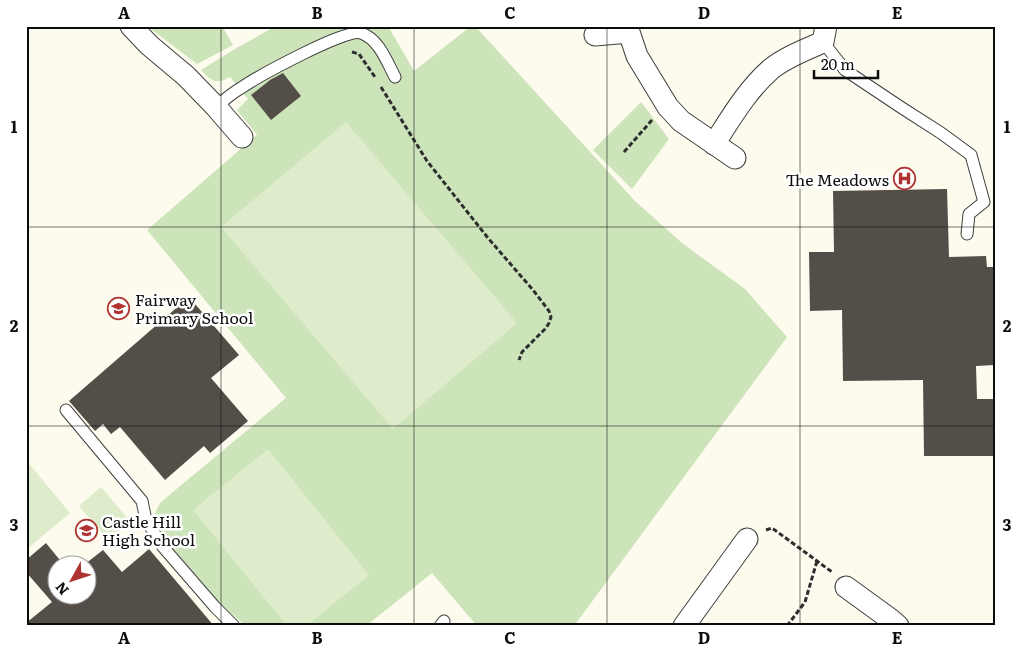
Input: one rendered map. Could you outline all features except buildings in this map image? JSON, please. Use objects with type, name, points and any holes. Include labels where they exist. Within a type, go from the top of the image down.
[{"type":"street","points":[[130,26],[149,45],[186,76],[216,106],[242,138]]},
{"type":"street","points":[[595,35],[630,29],[637,56],[668,107],[681,121],[735,158]]},
{"type":"street","points":[[714,144],[747,94],[771,68],[825,34]]},
{"type":"street","points":[[684,626],[727,556],[747,539]]},
{"type":"street","points":[[846,587],[878,601],[898,626]]},
{"type":"lane","points":[[216,106],[240,88],[270,70],[344,35],[359,32],[369,36],[377,44],[395,77]]},
{"type":"lane","points":[[825,34],[845,70],[971,155],[989,203],[969,214],[967,234]]},
{"type":"lane","points":[[66,410],[142,501],[146,520],[163,547],[234,626]]},
{"type":"path","points":[[346,50],[359,54],[367,64],[427,161],[488,238],[534,290],[549,312],[551,317],[546,328],[522,352],[519,360]]},
{"type":"path","points":[[624,152],[659,112],[668,107]]},
{"type":"path","points":[[747,539],[772,528],[832,572],[846,587]]},
{"type":"path","points":[[787,626],[805,602],[817,561]]},
{"type":"green space","points":[[147,26],[222,26],[233,45],[197,64]]},
{"type":"green space","points":[[276,26],[388,26],[414,71],[471,26],[475,26],[635,201],[682,243],[745,289],[787,337],[574,626],[477,626],[432,573],[366,626],[246,626],[217,601],[157,532],[155,516],[161,502],[286,398],[147,230],[257,135],[237,110],[248,99],[230,77],[221,81],[214,81],[201,70]]},
{"type":"green space","points":[[641,102],[669,139],[632,189],[593,150]]},
{"type":"green space","points":[[346,122],[517,323],[393,429],[221,227]]},
{"type":"green space","points":[[268,449],[369,575],[306,626],[287,626],[193,510]]},
{"type":"green space","points":[[26,460],[70,513],[26,550]]},
{"type":"green space","points":[[101,487],[130,521],[108,540],[79,506]]},
{"type":"place","name":"The Meadows","points":[[905,179]]},
{"type":"place","name":"Fairway Primary School","points":[[119,308]]},
{"type":"place","name":"Castle Hill High School","points":[[86,530]]}]
